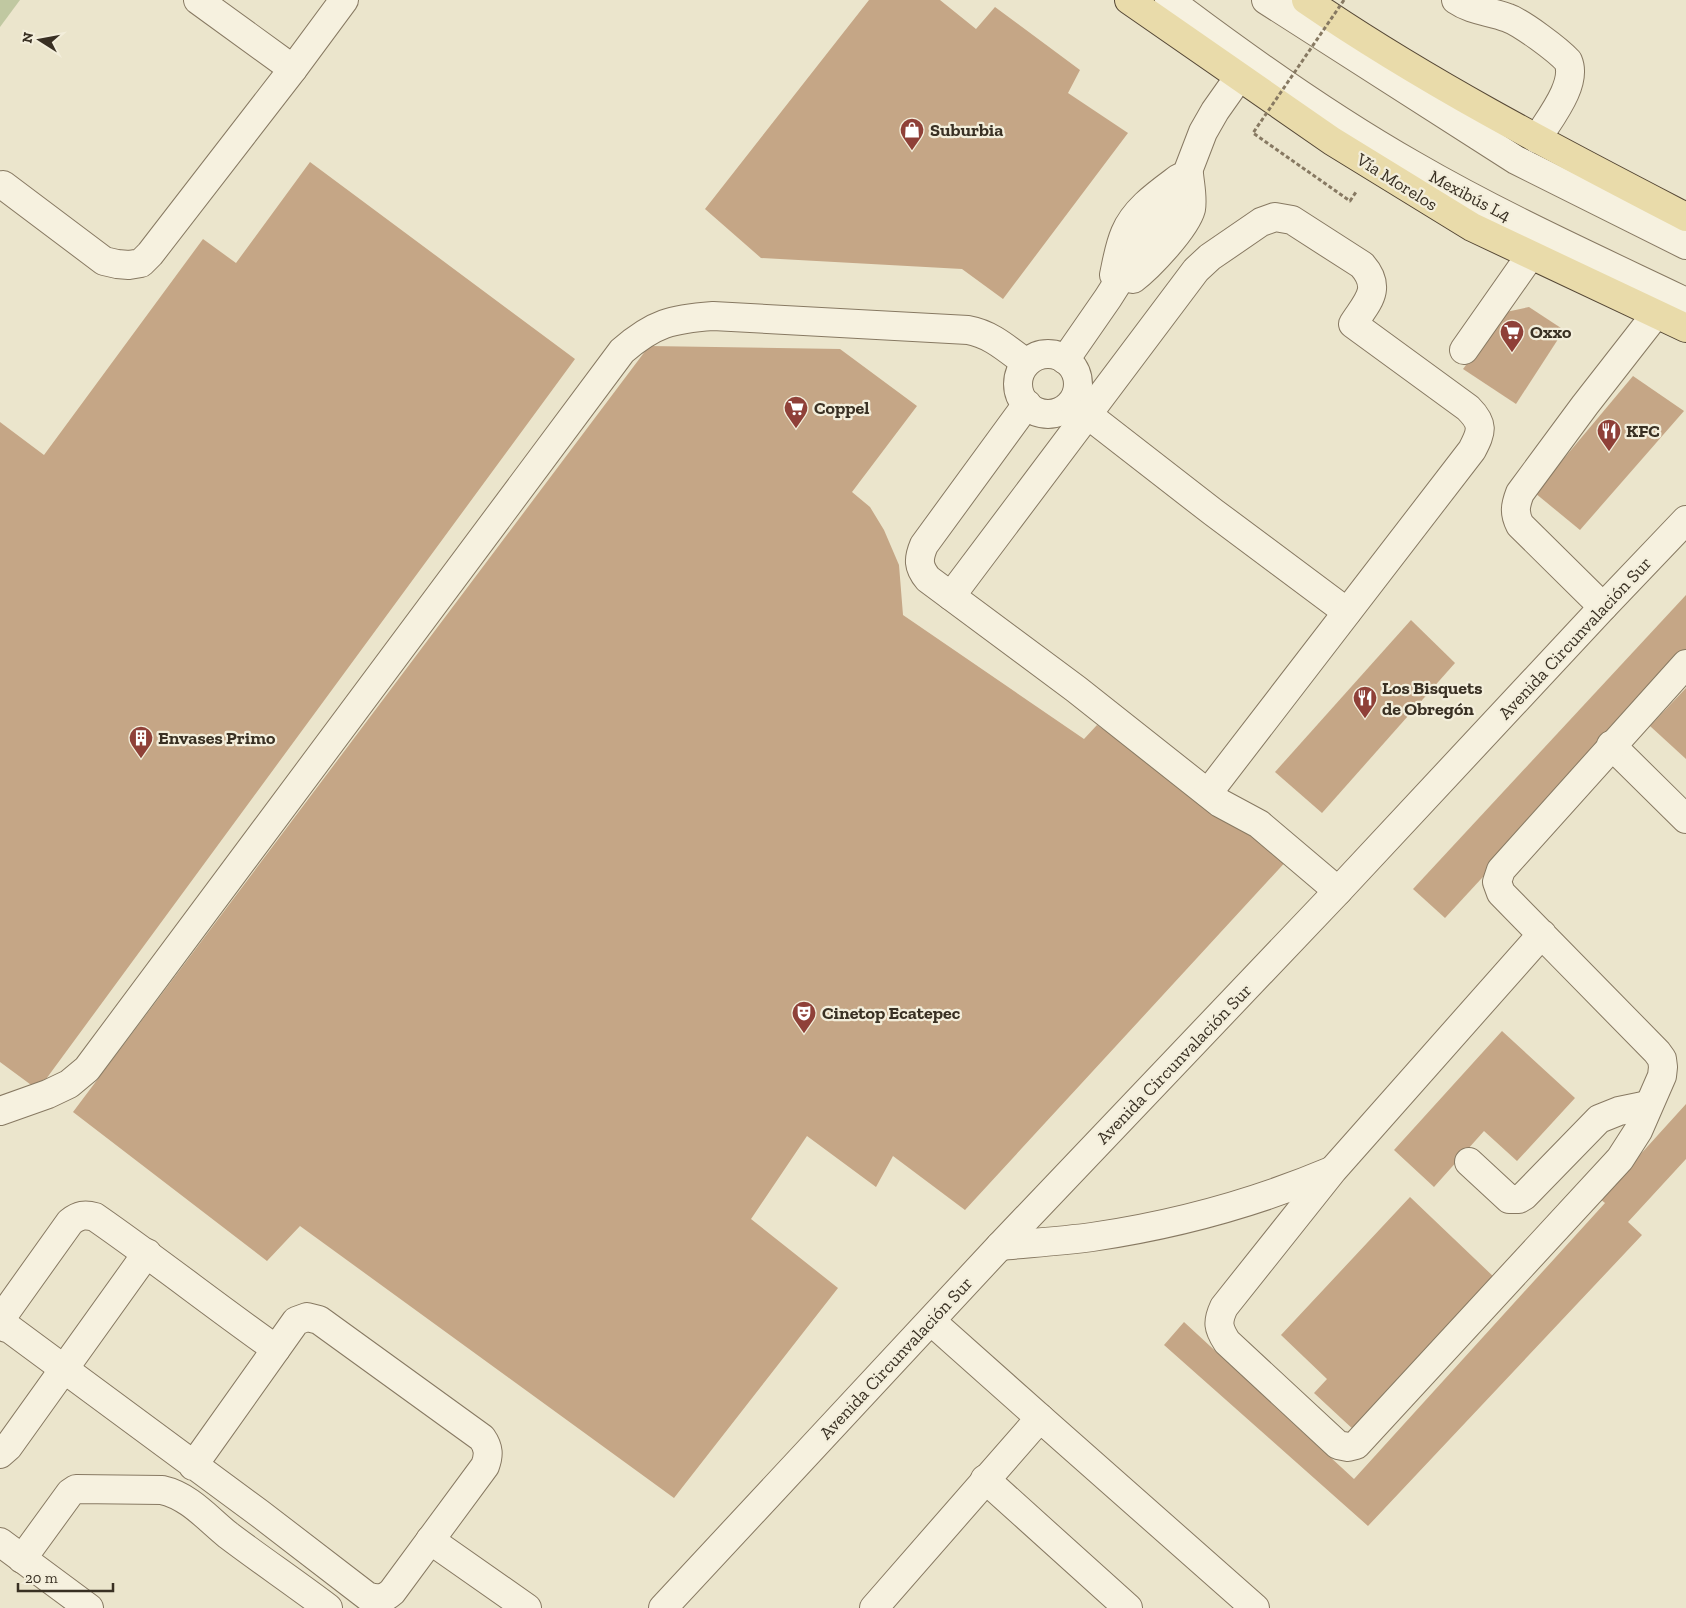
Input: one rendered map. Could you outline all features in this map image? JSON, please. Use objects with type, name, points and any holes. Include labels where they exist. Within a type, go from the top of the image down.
[{"type":"main road","name":"Vía Morelos","points":[[1129,0],[1332,141],[1404,187],[1472,227],[1686,328]]},
{"type":"main road","points":[[1306,0],[1388,52],[1537,139],[1686,218]]},
{"type":"street","points":[[198,0],[293,69]]},
{"type":"street","points":[[3,185],[104,261],[116,264],[141,263],[150,254],[293,69],[344,0]]},
{"type":"street","name":"Mexibús L4","points":[[1169,0],[1234,49],[1298,93],[1412,165],[1567,246],[1686,302]]},
{"type":"street","points":[[1266,0],[1516,160],[1686,245]]},
{"type":"street","points":[[1456,0],[1470,8],[1486,6],[1510,18],[1564,57],[1570,66],[1570,79],[1562,99],[1537,139]]},
{"type":"street","points":[[1065,360],[1175,200],[1214,111],[1239,77]]},
{"type":"street","points":[[951,596],[1080,408],[1203,263],[1275,216],[1292,220],[1362,266],[1372,280],[1374,288],[1371,298],[1353,324],[1468,408],[1477,417],[1480,426],[1479,436],[1472,450],[1208,793]]},
{"type":"street","points":[[1464,350],[1530,256]]},
{"type":"street","points":[[1603,607],[1520,525],[1515,510],[1520,493],[1656,314]]},
{"type":"street","points":[[0,1111],[48,1094],[69,1084],[87,1069],[622,351],[641,334],[663,324],[687,318],[713,316],[968,330],[981,332],[993,338],[1026,363]]},
{"type":"street","points":[[1080,408],[1046,414],[1036,411],[1026,404],[1020,395],[1018,384],[1020,373],[1026,363],[1037,355],[1050,353],[1072,365],[1078,376],[1080,408],[1347,612]]},
{"type":"street","points":[[1026,404],[924,545],[919,564],[921,571],[951,596],[1076,689],[1220,803],[1259,824],[1338,892]]},
{"type":"street","name":"Avenida Circunvalación Sur","points":[[663,1608],[1000,1246],[1338,892],[1686,520]]},
{"type":"street","points":[[1542,934],[1334,1170],[1224,1307],[1219,1322],[1220,1331],[1227,1342],[1338,1445],[1356,1445],[1620,1159],[1638,1131],[1662,1076],[1664,1067],[1662,1059],[1657,1052],[1542,934],[1501,893],[1497,882],[1501,870],[1611,745],[1686,664]]},
{"type":"street","points":[[1611,745],[1686,820]]},
{"type":"street","points":[[1468,1162],[1509,1199],[1519,1199],[1599,1119],[1618,1111],[1648,1105]]},
{"type":"street","points":[[1000,1246],[1090,1237],[1150,1227],[1209,1213],[1290,1188],[1334,1170]]},
{"type":"street","points":[[0,1320],[70,1222],[81,1215],[95,1217],[147,1253],[212,1304],[276,1349]]},
{"type":"street","points":[[0,1454],[8,1447],[147,1253]]},
{"type":"street","points":[[0,1326],[10,1329],[65,1369],[194,1466],[367,1596],[372,1598],[380,1600],[386,1598],[392,1592],[485,1466],[488,1450],[482,1438],[319,1320],[306,1317],[296,1321],[194,1466]]},
{"type":"street","points":[[931,1321],[1255,1608]]},
{"type":"street","points":[[874,1608],[1040,1418]]},
{"type":"street","points":[[986,1479],[1128,1608]]},
{"type":"street","points":[[22,1559],[70,1493],[76,1489],[162,1490],[172,1492],[184,1498],[228,1535],[328,1608]]},
{"type":"street","points":[[430,1540],[527,1608]]},
{"type":"street","points":[[0,1542],[89,1608]]},
{"type":"path","points":[[1344,0],[1253,133],[1350,201],[1356,192]]},
{"type":"green space","points":[[0,0],[20,0],[0,27]]},
{"type":"building","points":[[869,0],[940,0],[976,29],[995,7],[1080,70],[1068,93],[1128,133],[1003,299],[962,269],[761,258],[705,209]]},
{"type":"building","name":"Envases Primo","points":[[310,162],[575,359],[38,1090],[0,1062],[0,422],[44,455],[203,239],[236,263]]},
{"type":"building","points":[[1529,307],[1564,330],[1516,404],[1463,369],[1506,312]]},
{"type":"building","points":[[649,346],[840,349],[917,406],[852,492],[870,507],[884,530],[899,565],[903,615],[1084,739],[1097,725],[1290,857],[965,1210],[893,1156],[876,1187],[807,1136],[751,1219],[838,1288],[674,1498],[300,1226],[267,1261],[73,1112]]},
{"type":"building","points":[[1633,376],[1684,411],[1580,530],[1535,493]]},
{"type":"building","points":[[1686,595],[1686,657],[1445,918],[1413,889]]},
{"type":"building","points":[[1411,620],[1455,663],[1322,813],[1275,772]]},
{"type":"building","points":[[1686,688],[1686,759],[1650,726]]},
{"type":"building","points":[[1502,1031],[1575,1098],[1517,1161],[1484,1131],[1434,1187],[1394,1150]]},
{"type":"building","points":[[1686,1104],[1686,1159],[1628,1222],[1642,1235],[1368,1526],[1164,1345],[1184,1322],[1354,1479],[1605,1203],[1600,1199]]},
{"type":"building","points":[[1410,1197],[1496,1279],[1355,1431],[1314,1393],[1327,1379],[1281,1335]]},
{"type":"place","name":"Suburbia","points":[[912,151]]},
{"type":"place","name":"Oxxo","points":[[1512,353]]},
{"type":"place","name":"Coppel","points":[[796,429]]},
{"type":"place","name":"KFC","points":[[1609,452]]},
{"type":"place","name":"Los Bisquets de Obregón","points":[[1365,719]]},
{"type":"place","name":"Envases Primo","points":[[141,759]]},
{"type":"place","name":"Cinetop Ecatepec","points":[[804,1034]]}]
